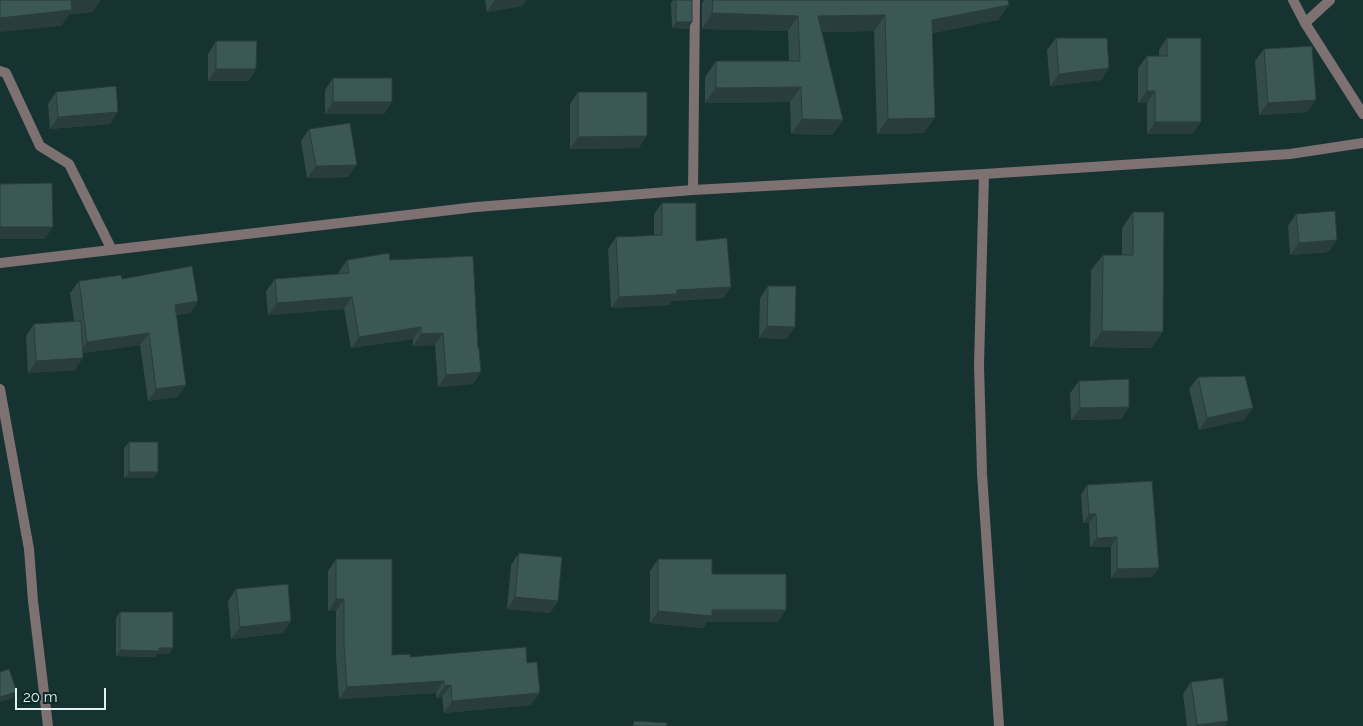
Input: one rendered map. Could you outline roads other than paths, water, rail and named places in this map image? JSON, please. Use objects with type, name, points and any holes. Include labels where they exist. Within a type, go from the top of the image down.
[{"type":"street","points":[[693,190],[695,0]]},
{"type":"street","points":[[1293,0],[1305,23],[1363,114]]},
{"type":"street","points":[[1305,23],[1330,0]]},
{"type":"street","points":[[0,71],[6,73],[40,146],[69,164],[112,250]]},
{"type":"street","points":[[0,264],[476,207],[693,190],[984,174],[1290,154],[1363,143]]},
{"type":"street","points":[[984,174],[979,364],[982,474],[998,726]]},
{"type":"street","points":[[0,389],[29,549],[33,601],[48,726]]}]
